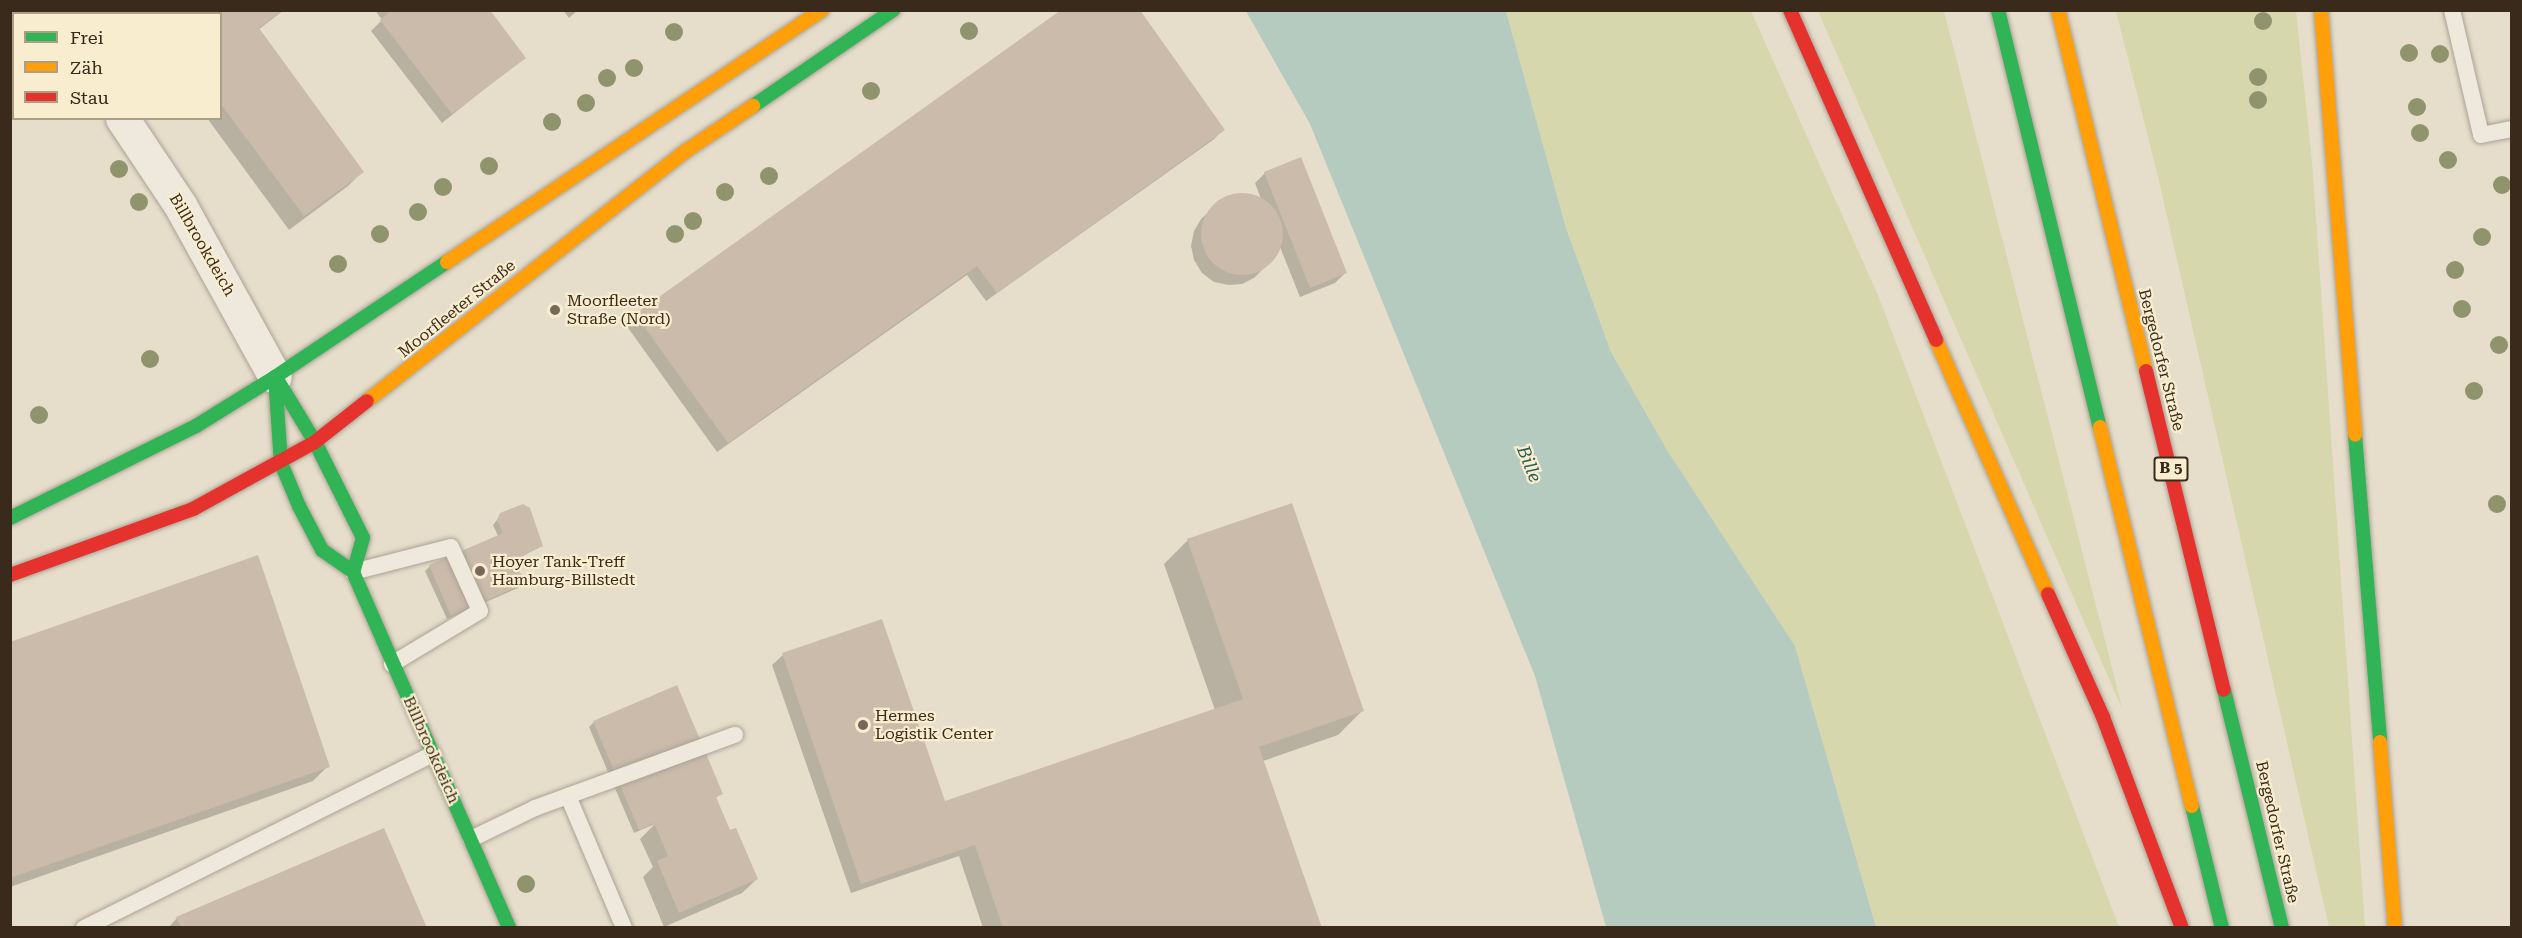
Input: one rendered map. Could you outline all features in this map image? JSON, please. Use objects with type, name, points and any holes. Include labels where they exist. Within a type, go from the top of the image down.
[{"type":"main road","points":[[10,518],[196,426],[275,377],[822,10]]},
{"type":"main road","name":"Moorfleeter Straße","points":[[10,575],[193,509],[281,463],[315,442],[686,151],[893,10]]},
{"type":"main road","points":[[1790,10],[2103,717],[2182,927]]},
{"type":"main road","points":[[1998,10],[2223,927]]},
{"type":"main road","name":"Bergedorfer Straße","points":[[2058,10],[2282,927]]},
{"type":"main road","points":[[2321,10],[2395,927]]},
{"type":"main road","name":"Billbrookdeich","points":[[275,377],[315,442],[363,538],[353,572]]},
{"type":"main road","name":"Billbrookdeich","points":[[275,377],[281,463],[299,506],[322,550],[353,572],[509,927]]},
{"type":"street","name":"Billbrookdeich","points":[[123,120],[180,205],[275,377]]},
{"type":"lane","points":[[2452,10],[2481,135],[2511,129]]},
{"type":"lane","points":[[353,572],[451,547],[480,611],[392,664]]},
{"type":"lane","points":[[471,839],[535,808],[735,735]]},
{"type":"lane","points":[[84,927],[434,754]]},
{"type":"lane","points":[[568,796],[622,924],[638,927]]},
{"type":"green space","points":[[1506,11],[1751,11],[1877,293],[2119,927],[1876,927],[1795,646],[1667,450],[1611,352],[1566,228]]},
{"type":"green space","points":[[1818,11],[1944,11],[2123,711]]},
{"type":"green space","points":[[2116,11],[2296,11],[2312,161],[2365,927],[2329,927],[2159,181]]},
{"type":"water","name":"Bille","points":[[1246,11],[1506,11],[1566,228],[1611,352],[1667,450],[1795,646],[1876,927],[1606,927],[1535,676],[1310,124]]},
{"type":"building","points":[[152,10],[283,10],[259,28],[364,172],[304,216],[222,106],[222,12],[154,12]]},
{"type":"building","points":[[392,10],[490,10],[526,58],[452,114],[380,20]]},
{"type":"building","points":[[1061,10],[1140,10],[1225,130],[997,293],[977,266],[728,443],[635,314]]},
{"type":"building","points":[[1301,157],[1347,273],[1310,288],[1264,172]]},
{"type":"building","points":[[1242,193],[1258,196],[1271,205],[1280,218],[1283,234],[1280,250],[1271,263],[1258,272],[1242,275],[1226,272],[1213,263],[1204,250],[1201,234],[1204,218],[1213,205],[1226,196]]},
{"type":"building","points":[[1292,503],[1364,711],[1259,747],[1322,928],[1003,928],[975,845],[861,884],[782,653],[882,619],[945,801],[1243,699],[1187,539]]},
{"type":"building","points":[[523,504],[530,508],[543,546],[514,559],[525,583],[451,616],[429,565],[503,533],[497,520],[500,513]]},
{"type":"building","points":[[258,555],[330,767],[10,878],[10,642]]},
{"type":"building","points":[[677,685],[723,794],[716,797],[730,830],[736,828],[758,879],[679,913],[657,861],[668,856],[654,823],[639,830],[593,721]]},
{"type":"building","points":[[384,828],[427,928],[181,928],[176,917]]},
{"type":"traffic: fast","points":[[753,106],[893,10]]},
{"type":"traffic: fast","points":[[1998,10],[2100,427]]},
{"type":"traffic: fast","points":[[10,518],[196,426],[275,377],[447,262]]},
{"type":"traffic: fast","points":[[275,377],[281,463],[299,506],[322,550],[353,572],[509,928]]},
{"type":"traffic: fast","points":[[278,381],[315,442],[363,538],[353,572]]},
{"type":"traffic: fast","points":[[2355,435],[2380,742]]},
{"type":"traffic: fast","points":[[2224,690],[2282,928]]},
{"type":"traffic: fast","points":[[2192,806],[2222,928]]},
{"type":"traffic: slow","points":[[447,262],[822,10]]},
{"type":"traffic: slow","points":[[2058,10],[2146,371]]},
{"type":"traffic: slow","points":[[2321,10],[2355,435]]},
{"type":"traffic: slow","points":[[367,401],[686,151],[753,106]]},
{"type":"traffic: slow","points":[[1936,340],[2048,594]]},
{"type":"traffic: slow","points":[[2100,427],[2192,806]]},
{"type":"traffic: slow","points":[[2380,742],[2395,928]]},
{"type":"traffic: jam","points":[[1790,10],[1936,340]]},
{"type":"traffic: jam","points":[[2146,371],[2224,690]]},
{"type":"traffic: jam","points":[[10,575],[193,509],[315,442],[367,401]]},
{"type":"traffic: jam","points":[[2048,594],[2103,717],[2182,928]]},
{"type":"place","name":"Moorfleeter Straße (Nord)","points":[[555,310]]},
{"type":"place","name":"Hoyer Tank-Treff Hamburg-Billstedt","points":[[480,571]]},
{"type":"place","name":"Hermes Logistik Center","points":[[863,725]]}]
